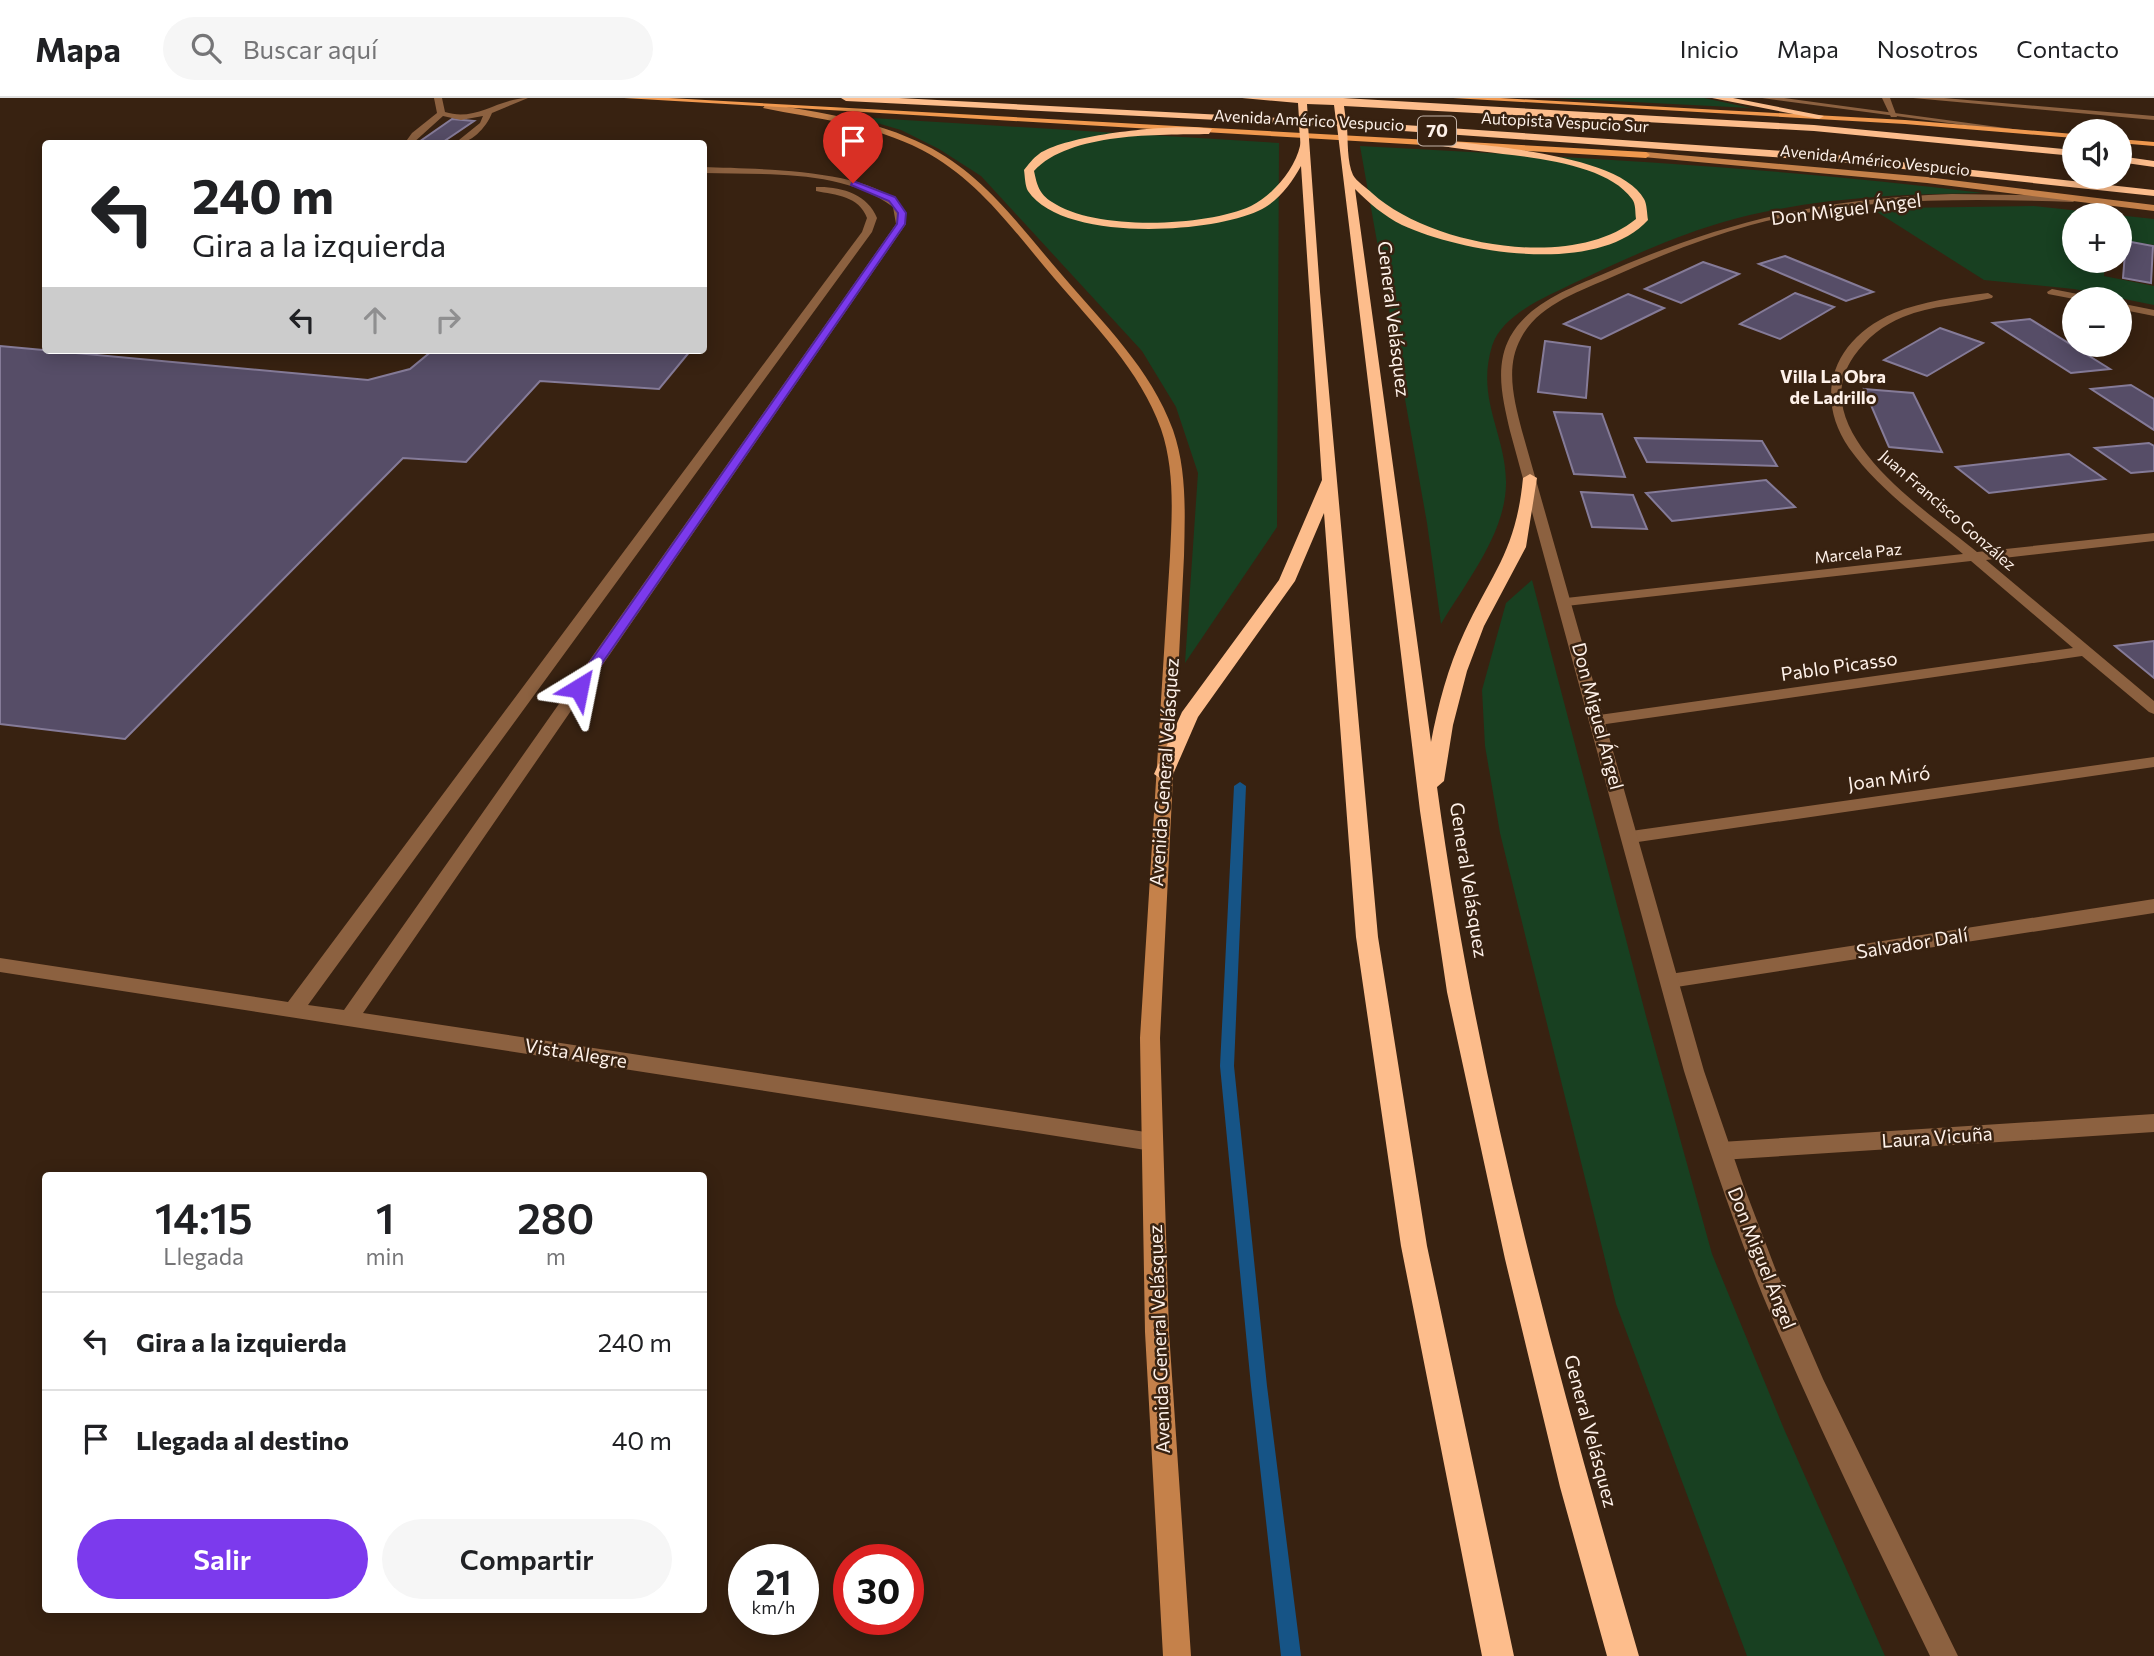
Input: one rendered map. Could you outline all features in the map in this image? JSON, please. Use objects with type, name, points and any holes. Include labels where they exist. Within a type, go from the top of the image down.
[{"type":"highway","name":"Autopista Vespucio Sur","points":[[846,98],[1711,147],[2028,177],[2154,193]]},
{"type":"highway","name":"Autopista Vespucio Sur","points":[[1247,98],[1794,127],[2062,152]]},
{"type":"highway","points":[[1302,98],[1367,937],[1389,1095],[1449,1429],[1498,1656]]},
{"type":"highway","name":"General Velásquez","points":[[1338,98],[1430,811],[1456,978],[1489,1137],[1575,1487],[1623,1656]]},
{"type":"highway","points":[[1717,98],[1839,118]]},
{"type":"highway","points":[[1233,132],[1152,132],[1073,144],[1050,153],[1036,163],[1030,174],[1030,185],[1037,195],[1054,206],[1097,220],[1158,226],[1205,222],[1244,213],[1263,204],[1288,179],[1304,146]]},
{"type":"highway","points":[[1346,174],[1371,198],[1406,223],[1430,233],[1484,246],[1521,250],[1579,248],[1623,236],[1642,220],[1643,206],[1635,193],[1603,173],[1549,158],[1445,144]]},
{"type":"highway","points":[[1646,155],[1773,159],[2028,177]]},
{"type":"highway","points":[[2132,161],[2154,164]]},
{"type":"highway","points":[[1164,774],[1189,716],[1287,581],[1313,524],[1330,467]]},
{"type":"highway","points":[[1430,811],[1437,758],[1453,688],[1473,633],[1517,548],[1524,524],[1530,478]]},
{"type":"main road","name":"Avenida Américo Vespucio","points":[[628,98],[1646,155],[1892,176],[2154,208]]},
{"type":"main road","name":"Avenida Américo Vespucio","points":[[1457,98],[1839,118],[2062,135]]},
{"type":"main road","name":"Avenida General Velásquez","points":[[766,106],[878,129],[925,148],[962,171],[989,195],[1117,346],[1149,391],[1171,443],[1178,491],[1152,998],[1152,1142],[1157,1332],[1177,1656]]},
{"type":"main road","points":[[2132,142],[2154,144]]},
{"type":"street","points":[[409,140],[437,120],[440,113],[438,98]]},
{"type":"street","points":[[440,113],[465,116],[489,112],[524,98]]},
{"type":"street","points":[[1766,98],[2018,130]]},
{"type":"street","points":[[1886,98],[1894,115]]},
{"type":"street","points":[[1917,98],[2154,118]]},
{"type":"street","points":[[463,140],[484,124],[489,112]]},
{"type":"street","points":[[293,1010],[867,232],[872,218],[865,204],[812,183],[707,170]]},
{"type":"street","points":[[349,1018],[898,230],[902,213],[884,194],[853,183],[707,181]]},
{"type":"street","name":"Don Miguel Ángel","points":[[1944,1656],[1819,1397],[1775,1296],[1721,1151],[1694,1071],[1530,478],[1510,399],[1506,361],[1512,343],[1524,325],[1540,310],[1561,297],[1624,268],[1720,231],[1800,212],[1930,198],[2094,200]]},
{"type":"street","points":[[2052,292],[2062,294]]},
{"type":"street","name":"Juan Francisco González","points":[[1988,296],[1922,307],[1879,325],[1850,352],[1835,379],[1833,392],[1839,421],[1861,457],[1901,495],[2154,709]]},
{"type":"street","points":[[2132,309],[2154,313]]},
{"type":"street","name":"Marcela Paz","points":[[1566,602],[2154,537]]},
{"type":"street","name":"Pablo Picasso","points":[[1599,720],[2086,651]]},
{"type":"street","name":"Joan Miró","points":[[1631,837],[2154,762]]},
{"type":"street","name":"Salvador Dalí","points":[[1670,981],[2154,906]]},
{"type":"street","name":"Vista Alegre","points":[[0,965],[1152,1142]]},
{"type":"street","name":"Laura Vicuña","points":[[1721,1151],[2154,1123]]},
{"type":"green space","points":[[1554,98],[1704,98],[1751,108]]},
{"type":"green space","points":[[856,117],[1279,143],[1277,527],[1185,663],[1198,473],[1176,407],[1142,351],[981,176],[939,149],[901,130]]},
{"type":"green space","points":[[1360,146],[1750,170],[1983,193],[1851,199],[1785,208],[1720,223],[1610,266],[1538,301],[1515,316],[1497,335],[1492,346],[1487,383],[1504,463],[1505,500],[1500,519],[1483,556],[1441,624],[1427,523]]},
{"type":"green space","points":[[2034,206],[2062,209],[2062,273],[2104,273],[2104,276],[2154,286],[2154,305],[2132,301],[2132,287],[2062,288],[1984,280],[1877,212],[1898,208]]},
{"type":"green space","points":[[2132,216],[2154,219],[2154,245],[2132,242]]},
{"type":"green space","points":[[1532,580],[1646,1016],[1712,1254],[1784,1429],[1885,1656],[1747,1656],[1616,1304],[1500,833],[1485,746],[1482,690],[1506,603]]},
{"type":"building","points":[[452,119],[474,121],[446,140],[422,140]]},
{"type":"building","points":[[2132,242],[2153,246],[2151,283],[2123,278],[2123,273],[2132,273]]},
{"type":"building","points":[[1785,256],[1873,292],[1846,301],[1759,264]]},
{"type":"building","points":[[1703,262],[1739,274],[1681,303],[1645,289]]},
{"type":"building","points":[[1795,293],[1834,307],[1780,339],[1740,324]]},
{"type":"building","points":[[1628,294],[1664,308],[1601,339],[1564,324]]},
{"type":"building","points":[[2030,319],[2062,339],[2062,357],[2091,357],[2110,369],[2071,373],[1993,323]]},
{"type":"building","points":[[1940,328],[1983,343],[1927,376],[1884,360]]},
{"type":"building","points":[[1545,341],[1590,347],[1586,398],[1538,392]]},
{"type":"building","points":[[0,346],[42,350],[42,354],[87,354],[368,380],[410,369],[428,354],[688,354],[659,389],[540,381],[466,462],[403,458],[125,739],[0,724]]},
{"type":"building","points":[[2131,385],[2154,399],[2154,430],[2091,389]]},
{"type":"building","points":[[1864,389],[1913,393],[1942,452],[1889,447]]},
{"type":"building","points":[[1554,412],[1602,414],[1625,477],[1574,474]]},
{"type":"building","points":[[1635,438],[1762,441],[1777,466],[1647,462]]},
{"type":"building","points":[[2149,443],[2154,446],[2154,471],[2131,473],[2095,448]]},
{"type":"building","points":[[2069,454],[2105,479],[1989,493],[1956,467]]},
{"type":"building","points":[[1766,480],[1795,507],[1672,521],[1646,493]]},
{"type":"building","points":[[1581,492],[1633,495],[1647,529],[1592,527]]},
{"type":"building","points":[[2154,641],[2154,678],[2115,646]]},
{"type":"waterway","points":[[1240,786],[1227,1066],[1259,1386],[1291,1656]]},
{"type":"district","name":"Villa La Obra de Ladrillo","points":[[1833,387]]},
{"type":"route","points":[[579,688],[898,230],[902,213],[892,199],[853,183]]}]
